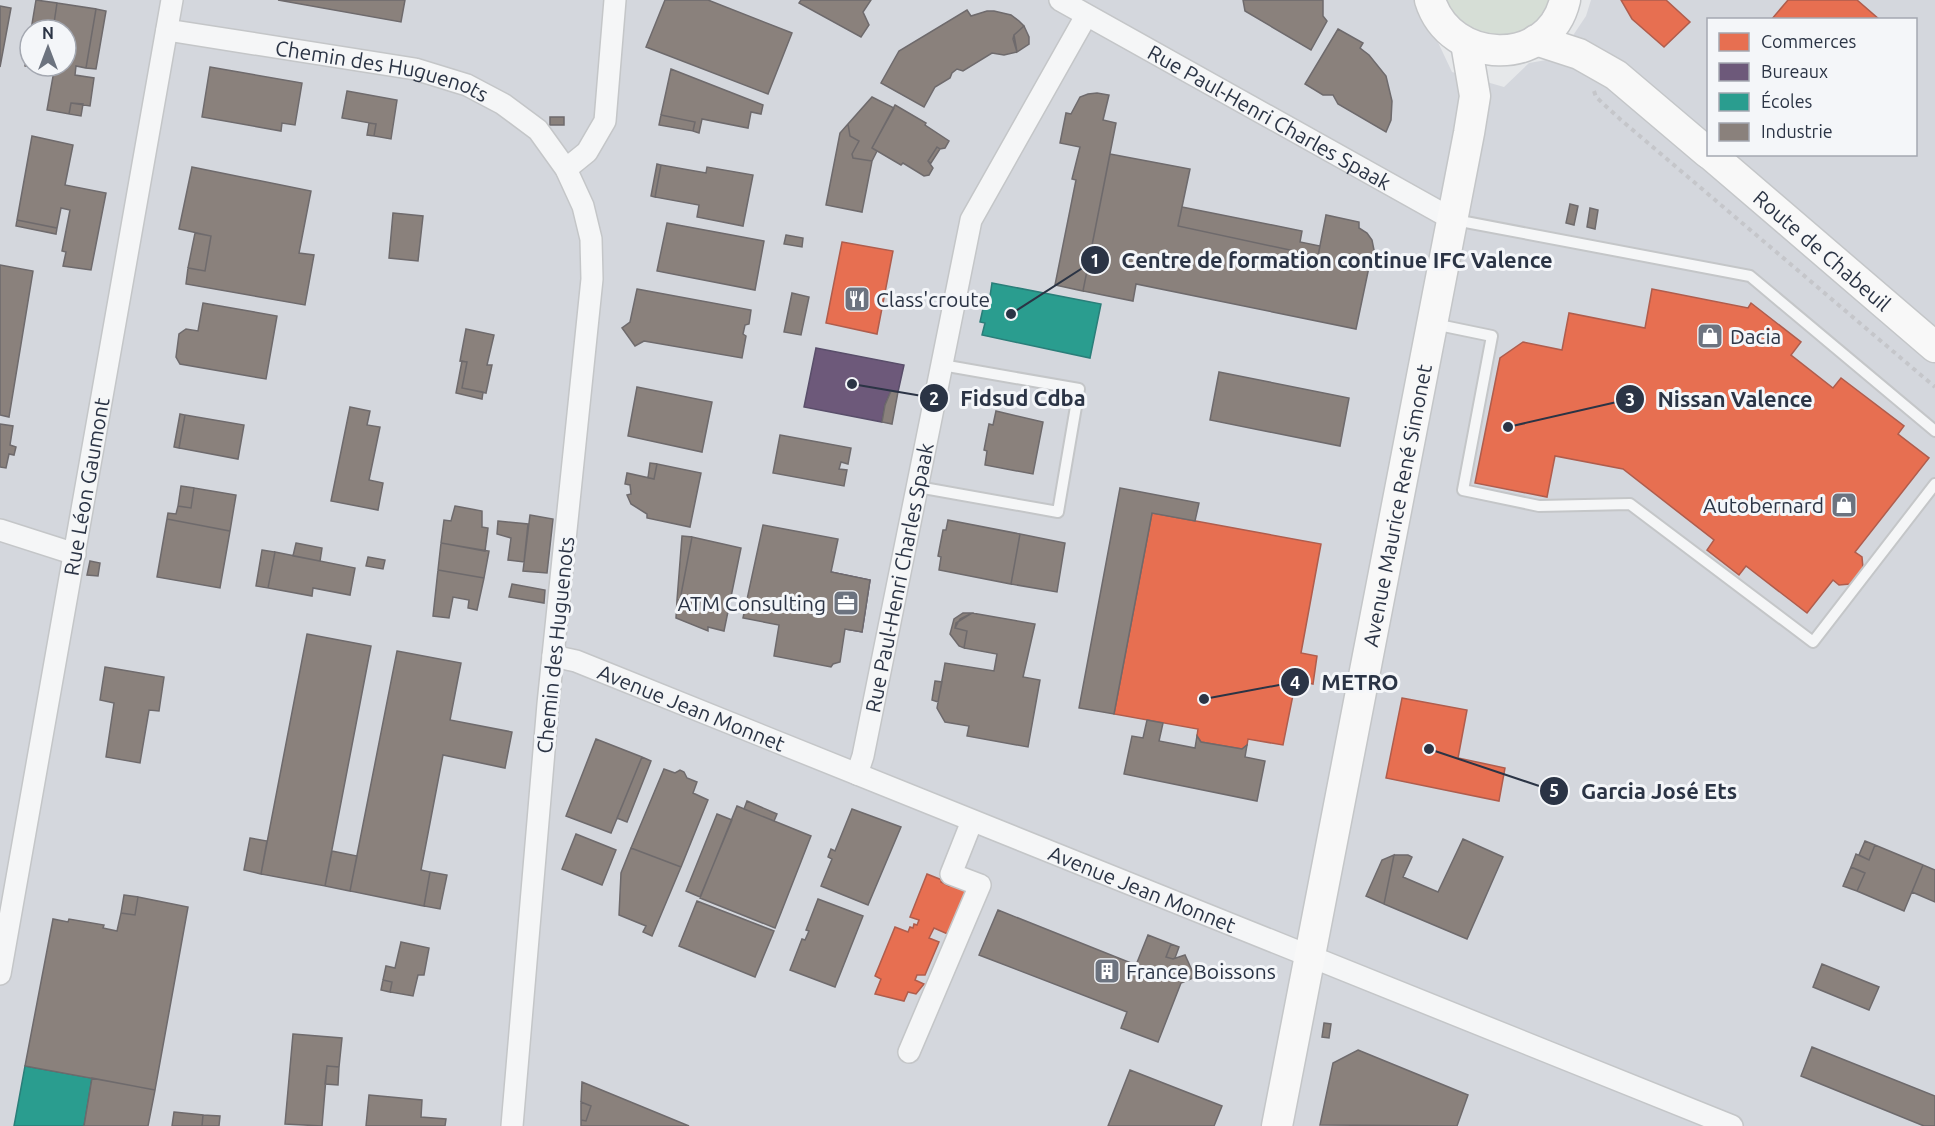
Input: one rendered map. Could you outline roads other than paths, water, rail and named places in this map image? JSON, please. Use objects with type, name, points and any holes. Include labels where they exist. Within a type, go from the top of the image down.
[{"type":"street","name":"Rue Léon Gaumont","points":[[0,974],[172,0]]},
{"type":"street","points":[[566,169],[587,152],[605,121],[615,0]]},
{"type":"street","name":"Rue Paul-Henri Charles Spaak","points":[[1060,0],[1452,219]]},
{"type":"street","points":[[1430,0],[1441,23],[1452,35],[1484,50],[1503,51],[1536,40],[1554,22],[1564,2]]},
{"type":"street","name":"Route de Chabeuil","points":[[1564,2],[1570,18],[1616,75],[1707,152]]},
{"type":"street","name":"Rue Paul-Henri Charles Spaak","points":[[857,774],[863,756],[972,220],[1086,16]]},
{"type":"street","name":"Chemin des Huguenots","points":[[167,30],[416,69],[467,85],[503,104],[538,130],[566,169],[583,206],[591,239],[592,279],[553,656],[512,1126]]},
{"type":"street","name":"Route de Chabeuil","points":[[1536,40],[1579,54],[1616,75]]},
{"type":"street","name":"Avenue Maurice René Simonet","points":[[1277,1126],[1475,96],[1466,43]]},
{"type":"street","name":"Avenue Maurice René Simonet","points":[[1475,96],[1503,51]]},
{"type":"street","name":"Route de Chabeuil","points":[[1711,156],[1935,347]]},
{"type":"street","points":[[0,530],[75,554]]},
{"type":"street","name":"Avenue Jean Monnet","points":[[553,656],[576,661],[1732,1126]]},
{"type":"street","points":[[909,1052],[980,885],[951,874],[972,821]]},
{"type":"lane","points":[[1452,219],[1750,276],[1935,431]]},
{"type":"lane","points":[[1432,323],[1492,336],[1463,489],[1539,506],[1630,504],[1813,642],[1935,484]]},
{"type":"lane","points":[[918,487],[1058,512],[1079,389],[942,365]]},
{"type":"place","name":"Class'croute","points":[[857,299]]},
{"type":"place","name":"Centre de formation continue IFC Valence","points":[[1011,314]]},
{"type":"place","name":"Dacia","points":[[1710,336]]},
{"type":"place","name":"Fidsud Cdba","points":[[852,384]]},
{"type":"place","name":"Nissan Valence","points":[[1508,427]]},
{"type":"place","name":"Autobernard","points":[[1844,505]]},
{"type":"place","name":"ATM Consulting","points":[[846,603]]},
{"type":"place","name":"METRO","points":[[1204,699]]},
{"type":"place","name":"Garcia José Ets","points":[[1429,749]]},
{"type":"place","name":"France Boissons","points":[[1107,971]]}]
